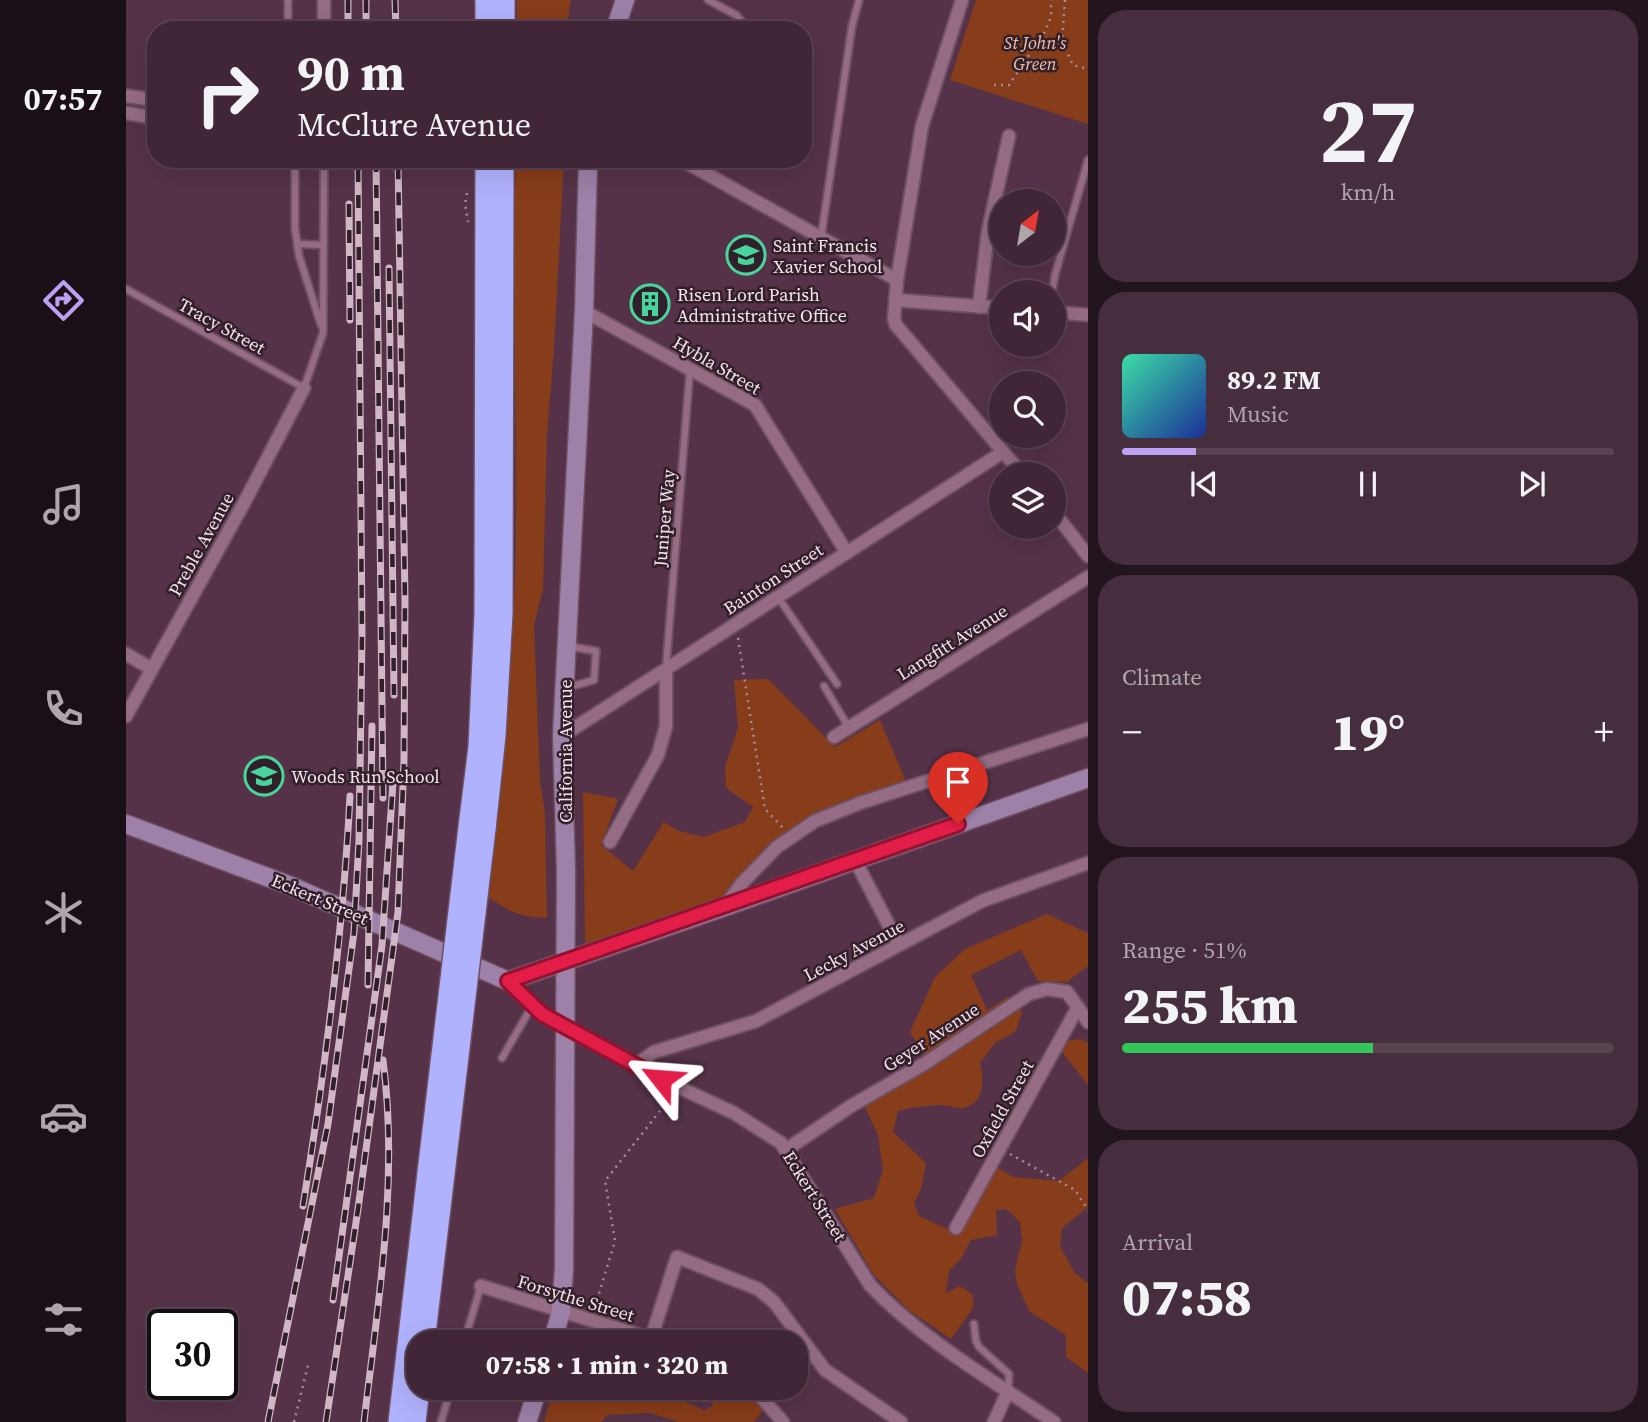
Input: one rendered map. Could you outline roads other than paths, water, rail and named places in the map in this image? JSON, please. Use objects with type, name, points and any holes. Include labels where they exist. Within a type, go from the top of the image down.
[{"type":"highway","points":[[486,0],[486,21]]},
{"type":"highway","points":[[504,0],[504,21]]},
{"type":"highway","points":[[477,828],[485,614],[486,168]]},
{"type":"highway","points":[[399,1422],[436,1173],[477,828],[495,736],[502,614],[503,168]]},
{"type":"highway","points":[[425,1330],[436,1173]]},
{"type":"highway","points":[[415,1422],[418,1400]]},
{"type":"street","points":[[324,0],[324,21]]},
{"type":"street","points":[[618,21],[625,0]]},
{"type":"street","points":[[962,0],[922,126],[893,313],[896,325],[1012,462]]},
{"type":"street","points":[[126,96],[147,99]]},
{"type":"street","points":[[126,113],[147,116]]},
{"type":"street","points":[[979,307],[988,230],[1009,136]]},
{"type":"street","name":"California Avenue","points":[[556,1330],[561,1312],[564,1269],[566,871],[562,736],[584,312],[588,168]]},
{"type":"street","points":[[696,168],[897,279]]},
{"type":"street","points":[[895,300],[989,307]]},
{"type":"street","name":"Hybla Street","points":[[584,312],[755,405],[846,553]]},
{"type":"street","points":[[1066,313],[1088,315]]},
{"type":"street","name":"Preble Avenue","points":[[126,716],[244,503],[304,388]]},
{"type":"street","name":"Bainton Street","points":[[562,736],[1003,452]]},
{"type":"street","points":[[1066,528],[1088,556]]},
{"type":"street","name":"Langfitt Avenue","points":[[834,737],[1088,577]]},
{"type":"street","points":[[126,654],[152,668]]},
{"type":"street","points":[[610,842],[658,755],[666,726],[666,670]]},
{"type":"street","points":[[724,907],[742,883],[790,836],[816,821],[860,803],[1088,729]]},
{"type":"street","points":[[508,981],[1088,778]]},
{"type":"street","name":"Eckert Street","points":[[126,824],[290,886],[508,981],[542,1014],[636,1066],[734,1113],[781,1143],[870,1285],[918,1327],[1054,1422]]},
{"type":"street","points":[[855,860],[899,945]]},
{"type":"street","name":"Lecky Avenue","points":[[636,1066],[654,1052],[756,1021],[982,901],[1088,863]]},
{"type":"street","name":"Geyer Avenue","points":[[787,1150],[851,1106],[924,1064],[1029,994],[1047,989],[1062,990],[1072,996],[1088,1022]]},
{"type":"street","name":"Oxfield Street","points":[[956,1228],[1078,1007]]},
{"type":"street","points":[[659,1330],[677,1257],[758,1289],[774,1302],[795,1330]]},
{"type":"street","name":"Forsythe Street","points":[[481,1286],[620,1330]]},
{"type":"street","points":[[808,1347],[825,1370],[901,1422]]},
{"type":"street","points":[[994,1422],[1008,1391]]},
{"type":"street","points":[[527,1422],[534,1400]]},
{"type":"street","points":[[764,1400],[783,1422]]},
{"type":"lane","points":[[288,0],[288,21]]},
{"type":"lane","points":[[708,0],[736,15],[742,21]]},
{"type":"lane","points":[[821,237],[852,26],[859,0]]},
{"type":"lane","points":[[1054,280],[1088,160]]},
{"type":"lane","points":[[295,168],[297,244],[323,333]]},
{"type":"lane","points":[[304,388],[323,333],[324,168]]},
{"type":"lane","points":[[297,244],[323,245]]},
{"type":"lane","name":"Tracy Street","points":[[126,289],[304,388]]},
{"type":"lane","name":"Juniper Way","points":[[666,670],[690,369]]},
{"type":"lane","points":[[778,597],[837,684]]},
{"type":"lane","points":[[565,689],[593,681],[594,678],[595,650],[567,646]]},
{"type":"lane","points":[[824,686],[849,728]]},
{"type":"lane","points":[[502,1058],[532,1006]]},
{"type":"lane","points":[[468,1330],[481,1286]]},
{"type":"lane","points":[[974,1324],[979,1347],[1009,1374],[1008,1391]]},
{"type":"lane","points":[[440,1422],[447,1400]]},
{"type":"railway","points":[[348,0],[348,21]]},
{"type":"railway","points":[[366,0],[366,21]]},
{"type":"railway","points":[[395,0],[396,21]]},
{"type":"railway","points":[[268,1422],[328,1124],[354,932],[359,840],[362,634],[358,168]]},
{"type":"railway","points":[[376,168],[383,798]]},
{"type":"railway","points":[[326,1422],[398,912],[404,760],[405,600],[398,168]]},
{"type":"railway","points":[[349,204],[350,320]]},
{"type":"railway","points":[[389,268],[394,695]]},
{"type":"railway","points":[[368,985],[372,726]]},
{"type":"railway","points":[[333,1300],[382,945],[393,782]]},
{"type":"railway","points":[[303,1206],[332,1002],[350,796]]},
{"type":"railway","points":[[364,1422],[388,1196],[389,1151],[383,1060]]},
{"type":"place","name":"Saint Francis Xavier School","points":[[746,255]]},
{"type":"place","name":"Risen Lord Parish Administrative Office","points":[[650,304]]},
{"type":"place","name":"Woods Run School","points":[[264,776]]},
{"type":"park label","name":"St John's Green","points":[[1035,52]]}]
